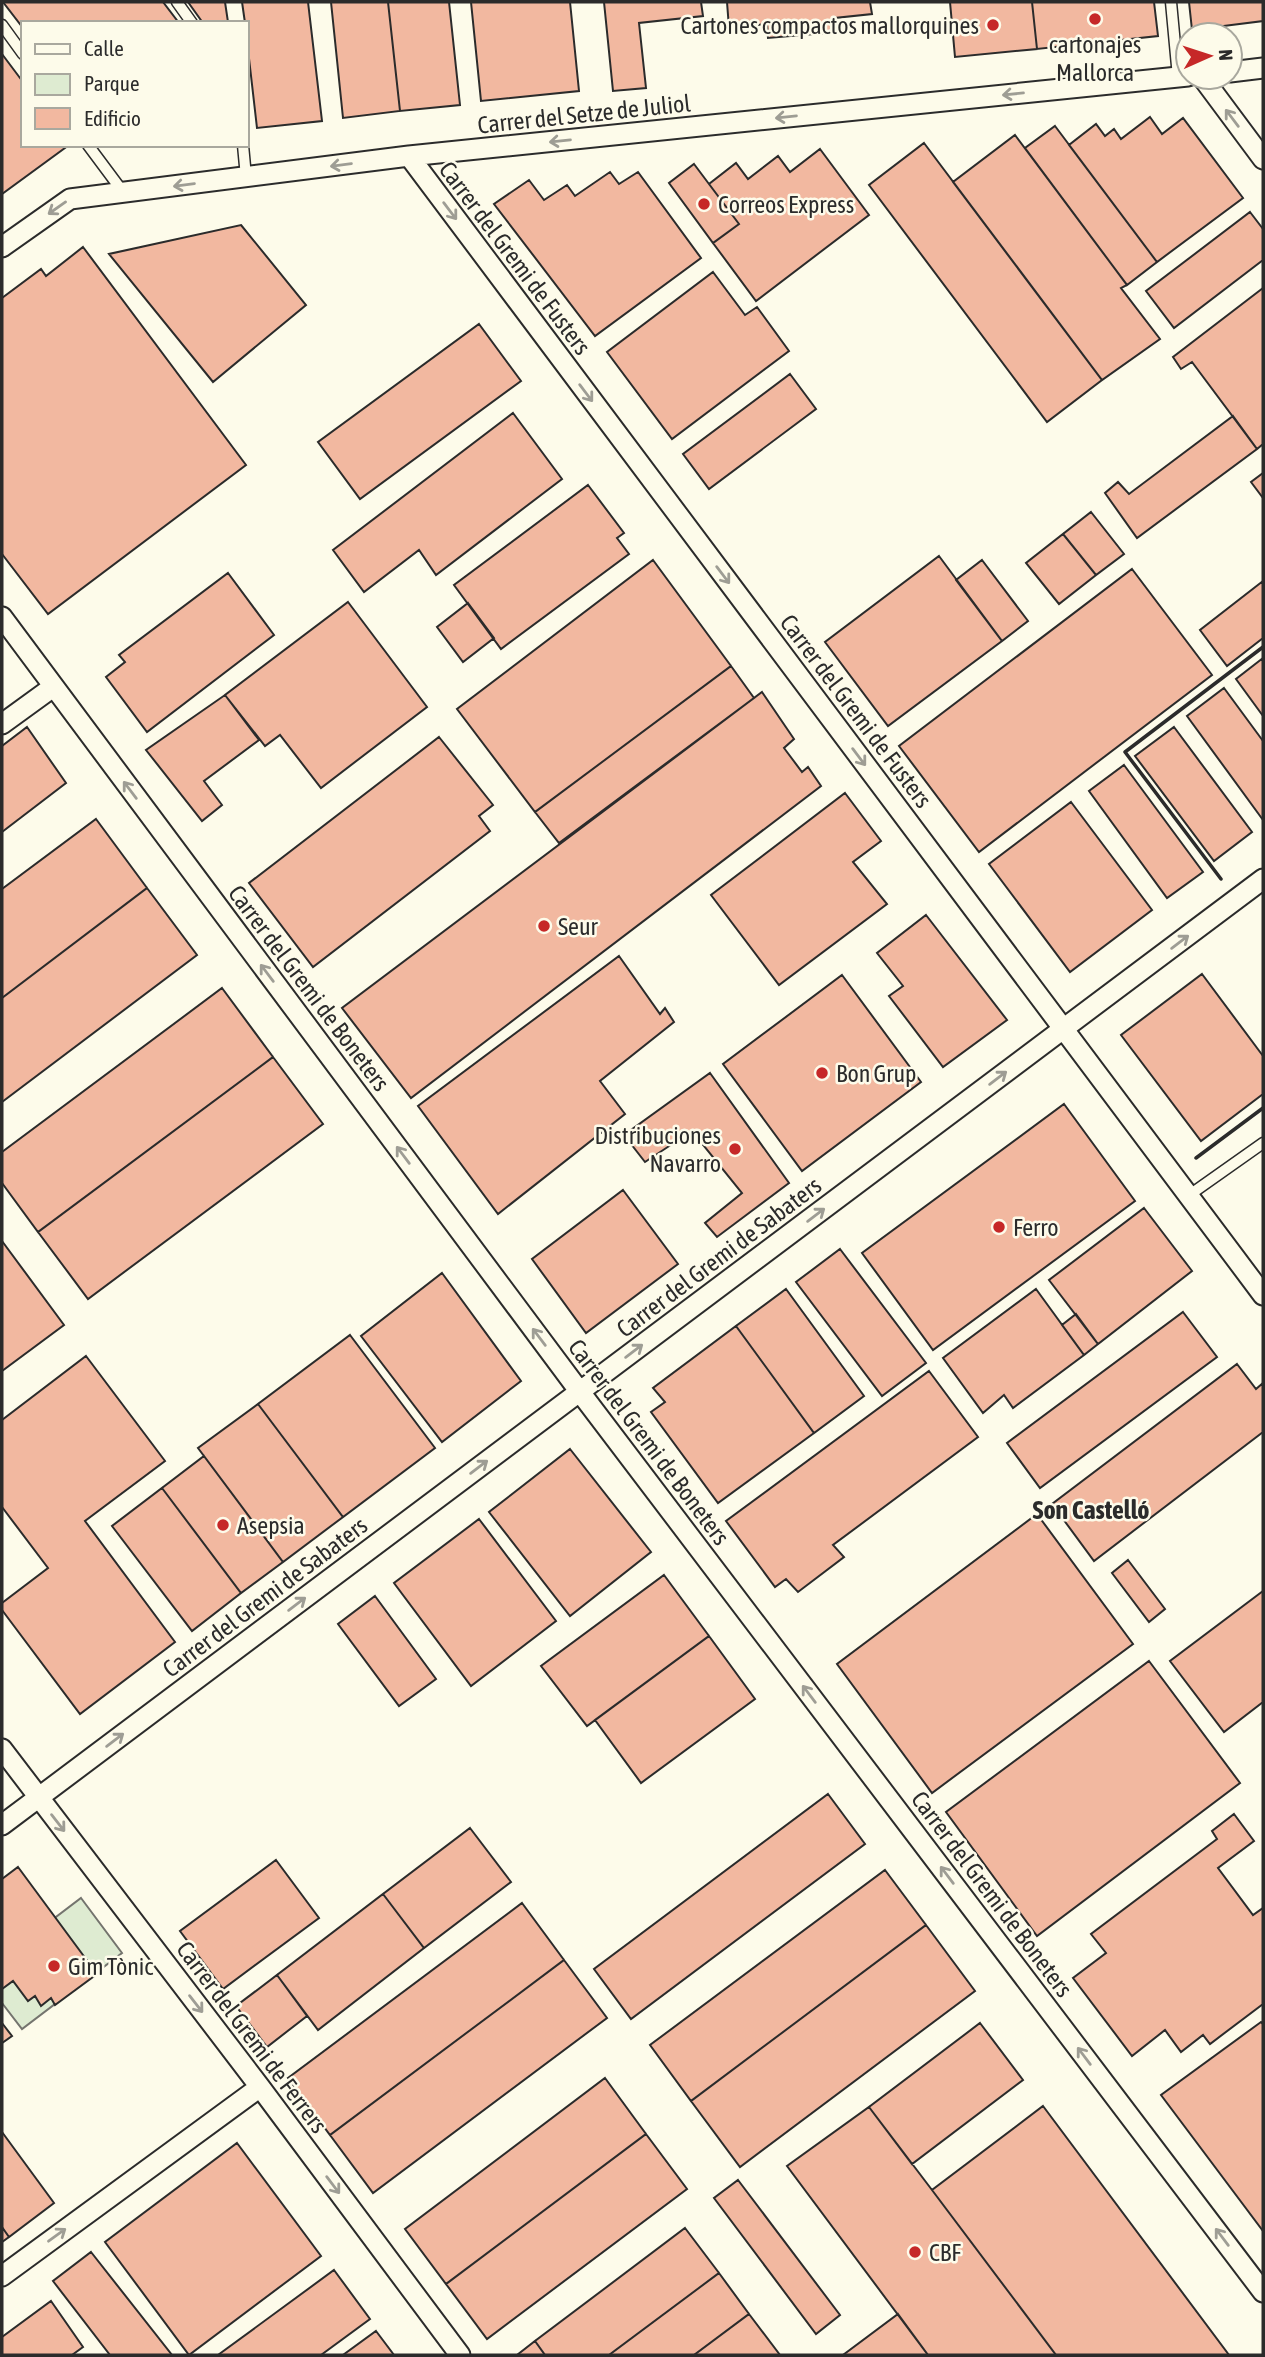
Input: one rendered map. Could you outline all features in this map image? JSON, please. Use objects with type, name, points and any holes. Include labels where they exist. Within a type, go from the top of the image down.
[{"type":"street","points":[[1244,70],[1263,68]]},
{"type":"street","name":"Carrer del Setze de Juliol","points":[[2,247],[70,199],[409,156],[1174,78]]},
{"type":"street","points":[[1212,91],[1263,159]]},
{"type":"street","name":"Carrer del Gremi de Fusters","points":[[409,156],[1263,1295]]},
{"type":"street","name":"Carrer del Gremi de Boneters","points":[[2,617],[580,1392],[1263,2292]]},
{"type":"street","points":[[2,724],[53,687]]},
{"type":"street","name":"Carrer del Gremi de Sabaters","points":[[2,1825],[1263,879]]},
{"type":"street","name":"Carrer del Gremi de Ferrers","points":[[2,1749],[460,2355]]},
{"type":"street","points":[[2,2276],[260,2087]]},
{"type":"lane","points":[[177,2],[191,21]]},
{"type":"lane","points":[[1171,2],[1174,21]]},
{"type":"lane","points":[[2,25],[21,51]]},
{"type":"lane","points":[[89,147],[122,192]]},
{"type":"lane","points":[[243,147],[246,177]]},
{"type":"lane","points":[[1188,1196],[1263,1143]]},
{"type":"green space","name":"Gim Tònic","points":[[81,1898],[122,1953],[22,2029],[2,2003],[2,1958]]},
{"type":"building","points":[[3,2],[163,2],[177,21],[21,21],[21,25]]},
{"type":"building","points":[[188,2],[225,2],[228,21],[202,21]]},
{"type":"building","points":[[242,2],[308,2],[322,121],[257,128],[248,50],[248,21],[245,21]]},
{"type":"building","points":[[331,2],[388,2],[400,111],[343,118]]},
{"type":"building","points":[[388,2],[449,2],[460,105],[400,111]]},
{"type":"building","points":[[471,2],[570,2],[579,91],[481,101]]},
{"type":"building","points":[[604,2],[701,2],[703,16],[639,23],[646,88],[613,91]]},
{"type":"building","points":[[727,2],[870,2],[872,14],[835,18],[837,32],[768,38],[767,24],[729,28]]},
{"type":"building","name":"Cartones compactos mallorquines","points":[[950,2],[1032,2],[1037,49],[955,57]]},
{"type":"building","name":"cartonajes Mallorca","points":[[1032,2],[1154,2],[1158,36],[1037,49]]},
{"type":"building","points":[[1189,2],[1263,2],[1263,21],[1244,23],[1244,21],[1191,21]]},
{"type":"building","points":[[2,54],[21,79],[21,147],[66,147],[2,194]]},
{"type":"building","points":[[1150,117],[1162,134],[1183,118],[1243,198],[1157,262],[1069,145],[1096,124],[1105,136],[1114,129],[1121,139]]},
{"type":"building","points":[[1055,126],[1157,262],[1127,285],[1025,148]]},
{"type":"building","points":[[1015,135],[1127,285],[1121,288],[1160,339],[1102,380],[953,182]]},
{"type":"building","points":[[924,143],[1102,380],[1047,422],[869,185]]},
{"type":"building","points":[[820,149],[869,215],[756,301],[713,243],[739,224],[709,184],[736,163],[748,179],[778,156],[790,172]]},
{"type":"building","name":"Correos Express","points":[[694,164],[739,224],[713,243],[669,183]]},
{"type":"building","points":[[610,172],[619,184],[638,172],[701,258],[595,336],[494,204],[529,180],[544,200],[567,185],[575,196]]},
{"type":"building","points":[[1250,212],[1263,229],[1263,260],[1174,328],[1146,291]]},
{"type":"building","points":[[241,225],[306,305],[213,382],[109,254]]},
{"type":"building","points":[[83,247],[246,465],[48,614],[2,554],[2,298],[41,269],[46,276]]},
{"type":"building","points":[[713,272],[745,315],[757,307],[789,351],[672,439],[607,352]]},
{"type":"building","points":[[1263,288],[1263,444],[1257,449],[1192,362],[1181,369],[1173,357]]},
{"type":"building","points":[[479,324],[521,381],[360,499],[318,442]]},
{"type":"building","points":[[790,374],[816,409],[709,489],[683,454]]},
{"type":"building","points":[[513,413],[562,479],[436,575],[419,550],[364,592],[333,550]]},
{"type":"building","points":[[1233,416],[1257,449],[1137,538],[1105,493],[1118,482],[1129,494]]},
{"type":"building","points":[[1263,473],[1263,498],[1251,482]]},
{"type":"building","points":[[588,485],[624,533],[617,538],[629,554],[501,649],[454,585]]},
{"type":"building","points":[[1091,512],[1124,554],[1096,575],[1063,534]]},
{"type":"building","points":[[1063,534],[1096,575],[1059,604],[1026,563]]},
{"type":"building","points":[[939,556],[1002,641],[888,726],[825,642]]},
{"type":"building","points":[[653,560],[731,666],[535,812],[457,709]]},
{"type":"building","points":[[982,560],[1028,621],[1002,641],[956,580]]},
{"type":"building","points":[[1132,569],[1212,675],[979,852],[899,746]]},
{"type":"building","points":[[228,573],[274,635],[147,732],[106,677],[125,662],[119,655]]},
{"type":"building","points":[[1263,581],[1263,638],[1227,666],[1200,630]]},
{"type":"building","points":[[348,602],[427,707],[321,788],[280,735],[265,746],[225,695]]},
{"type":"building","points":[[468,603],[494,638],[463,662],[437,627]]},
{"type":"building","points":[[1263,658],[1263,716],[1236,679]]},
{"type":"building","points":[[731,666],[754,698],[559,843],[535,812]]},
{"type":"building","points":[[1224,688],[1263,741],[1263,820],[1187,716]]},
{"type":"building","name":"Seur","points":[[762,692],[794,739],[784,748],[802,772],[808,767],[821,786],[411,1098],[342,1008]]},
{"type":"building","points":[[225,695],[259,740],[204,781],[222,805],[202,821],[146,750]]},
{"type":"building","points":[[27,727],[66,783],[2,832],[2,746]]},
{"type":"building","points":[[1174,727],[1252,832],[1214,861],[1135,756]]},
{"type":"building","points":[[439,737],[493,805],[479,816],[490,831],[313,967],[249,883]]},
{"type":"building","points":[[1124,765],[1203,872],[1167,898],[1089,791]]},
{"type":"building","points":[[845,793],[881,841],[853,862],[887,904],[779,985],[711,895]]},
{"type":"building","points":[[1071,802],[1152,910],[1070,972],[989,864]]},
{"type":"building","points":[[96,819],[147,888],[2,998],[2,889]]},
{"type":"building","points":[[147,888],[197,955],[2,1102],[2,998]]},
{"type":"building","points":[[926,915],[1007,1020],[943,1067],[889,996],[903,986],[877,953]]},
{"type":"building","points":[[619,956],[660,1014],[665,1008],[674,1022],[600,1081],[625,1114],[498,1214],[418,1106]]},
{"type":"building","points":[[1202,974],[1263,1056],[1263,1094],[1201,1141],[1121,1035]]},
{"type":"building","name":"Bon Grup","points":[[842,975],[921,1082],[802,1171],[723,1064]]},
{"type":"building","points":[[222,988],[273,1057],[38,1232],[2,1183],[2,1152]]},
{"type":"building","points":[[273,1057],[323,1124],[88,1299],[38,1232]]},
{"type":"building","name":"Distribuciones Navarro","points":[[710,1073],[789,1183],[717,1237],[705,1223],[742,1193],[692,1131],[645,1162],[624,1135]]},
{"type":"building","name":"Ferro","points":[[1064,1104],[1135,1201],[933,1350],[862,1253]]},
{"type":"building","points":[[623,1190],[678,1264],[586,1333],[532,1259]]},
{"type":"building","points":[[1144,1208],[1192,1271],[1098,1344],[1049,1280]]},
{"type":"building","points":[[2,1241],[64,1325],[2,1371]]},
{"type":"building","points":[[840,1249],[926,1363],[882,1396],[796,1282]]},
{"type":"building","points":[[442,1273],[521,1381],[442,1442],[361,1336]]},
{"type":"building","points":[[786,1289],[864,1396],[814,1433],[736,1326]]},
{"type":"building","points":[[1036,1289],[1084,1355],[1013,1408],[1004,1395],[983,1413],[943,1358]]},
{"type":"building","points":[[1183,1312],[1217,1357],[1040,1488],[1007,1443]]},
{"type":"building","points":[[1076,1314],[1098,1344],[1084,1355],[1062,1325]]},
{"type":"building","points":[[736,1326],[814,1433],[718,1503],[651,1412],[665,1402],[653,1388]]},
{"type":"building","points":[[350,1335],[435,1448],[343,1517],[258,1404]]},
{"type":"building","points":[[86,1356],[165,1461],[85,1521],[175,1642],[80,1714],[2,1610],[2,1603],[48,1568],[2,1507],[2,1420]]},
{"type":"building","points":[[1237,1364],[1256,1389],[1263,1383],[1263,1432],[1094,1561],[1052,1504]]},
{"type":"building","points":[[929,1371],[978,1437],[833,1545],[844,1557],[798,1592],[786,1579],[775,1587],[726,1521]]},
{"type":"building","points":[[258,1404],[343,1517],[283,1562],[198,1448]]},
{"type":"building","points":[[570,1449],[651,1552],[570,1616],[489,1512]]},
{"type":"building","name":"Asepsia","points":[[204,1456],[283,1562],[241,1593],[162,1488]]},
{"type":"building","points":[[162,1488],[241,1593],[192,1631],[112,1526]]},
{"type":"building","points":[[1037,1514],[1133,1644],[932,1793],[837,1664]]},
{"type":"building","points":[[479,1519],[556,1621],[471,1686],[394,1583]]},
{"type":"building","points":[[1128,1560],[1165,1609],[1149,1622],[1112,1573]]},
{"type":"building","points":[[664,1575],[709,1636],[587,1726],[541,1666]]},
{"type":"building","points":[[1263,1591],[1263,1702],[1224,1732],[1170,1661]]},
{"type":"building","points":[[375,1596],[436,1679],[399,1706],[338,1624]]},
{"type":"building","points":[[709,1636],[755,1699],[641,1783],[595,1720]]},
{"type":"building","points":[[1149,1661],[1240,1783],[1037,1936],[946,1812]]},
{"type":"building","points":[[828,1794],[865,1844],[631,2019],[594,1969]]},
{"type":"building","points":[[1234,1814],[1254,1841],[1218,1868],[1253,1915],[1263,1908],[1263,2004],[1210,2044],[1203,2035],[1181,2052],[1165,2030],[1132,2056],[1073,1978],[1106,1953],[1091,1934],[1217,1839],[1212,1831]]},
{"type":"building","points":[[470,1828],[511,1882],[424,1948],[383,1894]]},
{"type":"building","points":[[276,1860],[319,1918],[223,1989],[180,1931]]},
{"type":"building","points":[[18,1867],[97,1974],[55,2005],[51,1998],[41,2006],[35,1996],[28,2001],[13,1981],[2,1989],[2,1879]]},
{"type":"building","points":[[885,1870],[926,1925],[691,2101],[650,2045]]},
{"type":"building","points":[[383,1894],[424,1948],[318,2030],[277,1975]]},
{"type":"building","points":[[522,1903],[564,1960],[330,2135],[288,2078]]},
{"type":"building","points":[[926,1925],[975,1991],[740,2167],[691,2101]]},
{"type":"building","points":[[564,1960],[607,2018],[373,2193],[330,2135]]},
{"type":"building","points":[[277,1975],[307,2016],[267,2047],[236,2006]]},
{"type":"building","points":[[1261,2022],[1263,2024],[1263,2231],[1161,2095]]},
{"type":"building","points":[[2,2023],[12,2036],[2,2043]]},
{"type":"building","points":[[980,2023],[1023,2080],[912,2164],[869,2107]]},
{"type":"building","points":[[605,2078],[646,2134],[446,2284],[405,2229]]},
{"type":"building","points":[[1043,2106],[1229,2355],[1056,2355],[932,2190]]},
{"type":"building","name":"CBF","points":[[869,2107],[1056,2355],[928,2355],[787,2166]]},
{"type":"building","points":[[2,2132],[54,2203],[9,2237],[2,2227]]},
{"type":"building","points":[[646,2134],[687,2189],[487,2339],[446,2284]]},
{"type":"building","points":[[237,2143],[321,2256],[189,2355],[105,2242]]},
{"type":"building","points":[[738,2180],[840,2315],[816,2334],[714,2198]]},
{"type":"building","points":[[2,2227],[9,2237],[2,2242]]},
{"type":"building","points":[[685,2228],[719,2273],[609,2355],[545,2355],[535,2341]]},
{"type":"building","points":[[91,2252],[172,2355],[110,2355],[53,2281]]},
{"type":"building","points":[[334,2270],[370,2319],[321,2355],[218,2355]]},
{"type":"building","points":[[719,2273],[749,2314],[694,2355],[609,2355]]},
{"type":"building","points":[[51,2301],[83,2347],[72,2355],[2,2355],[2,2337]]},
{"type":"building","points":[[749,2314],[780,2355],[694,2355]]},
{"type":"building","points":[[898,2314],[928,2355],[843,2355]]},
{"type":"building","points":[[376,2331],[394,2355],[343,2355]]},
{"type":"building","points":[[535,2341],[545,2355],[517,2355]]},
{"type":"wall","points":[[1221,879],[1125,752],[1263,647]]},
{"type":"wall","points":[[1196,1158],[1263,1108]]},
{"type":"place","name":"cartonajes Mallorca","points":[[1095,19]]},
{"type":"place","name":"Cartones compactos mallorquines","points":[[993,25]]},
{"type":"place","name":"Correos Express","points":[[704,204]]},
{"type":"place","name":"Seur","points":[[544,926]]},
{"type":"place","name":"Bon Grup","points":[[822,1073]]},
{"type":"place","name":"Distribuciones Navarro","points":[[735,1149]]},
{"type":"place","name":"Ferro","points":[[999,1227]]},
{"type":"place","name":"Asepsia","points":[[223,1525]]},
{"type":"place","name":"Gim Tònic","points":[[54,1966]]},
{"type":"place","name":"CBF","points":[[915,2252]]},
{"type":"district","name":"Son Castelló","points":[[1091,1510]]}]
